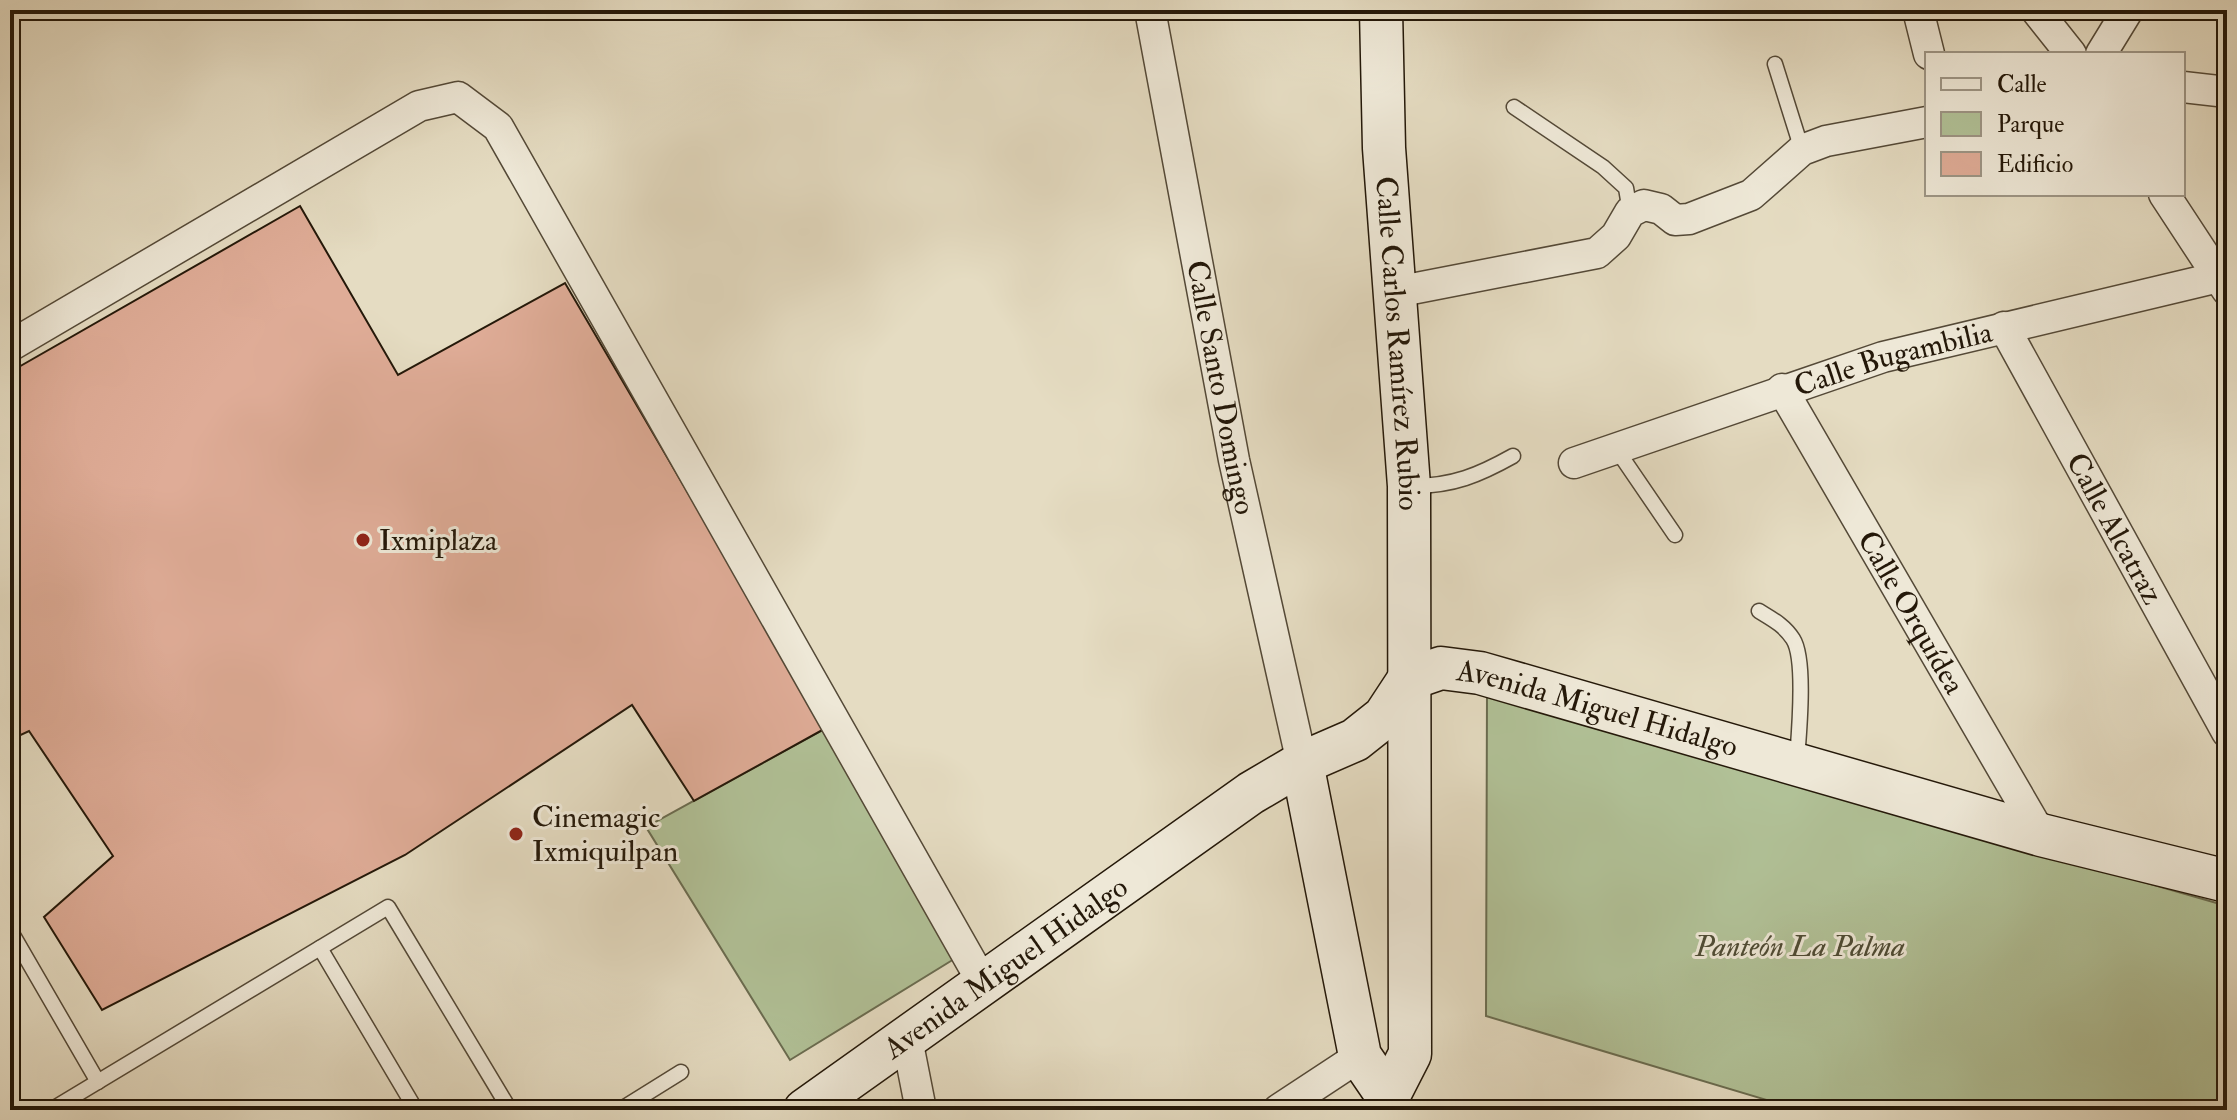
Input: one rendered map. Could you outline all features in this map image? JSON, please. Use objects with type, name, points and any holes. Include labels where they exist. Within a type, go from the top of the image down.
[{"type":"street","name":"Calle Santo Domingo","points":[[1150,10],[1234,460],[1302,763]]},
{"type":"street","name":"Calle Carlos Ramírez Rubio","points":[[1381,10],[1384,148],[1409,486],[1410,1054],[1389,1103]]},
{"type":"street","points":[[1918,10],[1928,52]]},
{"type":"street","points":[[2036,10],[2069,52]]},
{"type":"street","points":[[2102,52],[2128,10]]},
{"type":"street","points":[[2185,87],[2227,92]]},
{"type":"street","points":[[10,346],[419,106],[458,97],[498,127],[983,983]]},
{"type":"street","points":[[1396,292],[1597,253],[1616,236],[1630,212],[1644,205],[1661,209],[1675,220],[1689,219],[1751,195],[1802,150],[1826,141],[1925,122]]},
{"type":"street","points":[[2165,196],[2223,284]]},
{"type":"street","name":"Calle Bugambilia","points":[[1574,463],[1782,389],[1883,357],[2004,327],[2223,284]]},
{"type":"street","name":"Calle Alcatraz","points":[[2004,327],[2227,732]]},
{"type":"street","name":"Calle Orquídea","points":[[1782,389],[2041,835]]},
{"type":"street","name":"Avenida Miguel Hidalgo","points":[[805,1110],[1251,793],[1302,763],[1355,740],[1384,717],[1409,679],[1441,668],[1480,673],[2041,835],[2227,881]]},
{"type":"street","points":[[1302,763],[1360,1056],[1389,1103]]},
{"type":"street","points":[[907,1039],[921,1110]]},
{"type":"street","points":[[1278,1110],[1360,1056]]},
{"type":"lane","points":[[1775,64],[1802,150]]},
{"type":"lane","points":[[1514,107],[1603,167],[1626,188],[1630,212]]},
{"type":"lane","points":[[1617,450],[1675,535]]},
{"type":"lane","points":[[1409,486],[1441,486],[1472,479],[1513,456]]},
{"type":"lane","points":[[1759,611],[1783,625],[1795,642],[1801,705],[1797,763]]},
{"type":"lane","points":[[51,1110],[388,907],[510,1110]]},
{"type":"lane","points":[[10,930],[98,1082]]},
{"type":"lane","points":[[320,948],[416,1110]]},
{"type":"lane","points":[[620,1110],[681,1072]]},
{"type":"green space","name":"Panteón La Palma","points":[[1487,693],[2227,906],[2227,1110],[1800,1110],[1486,1016]]},
{"type":"green space","points":[[826,728],[959,956],[790,1060],[646,827]]},
{"type":"building","name":"Ixmiplaza","points":[[300,206],[398,375],[565,283],[826,728],[694,801],[632,705],[405,855],[102,1010],[44,917],[113,856],[29,731],[10,740],[10,372]]},
{"type":"place","name":"Ixmiplaza","points":[[363,540]]},
{"type":"place","name":"Cinemagic Ixmiquilpan","points":[[516,834]]}]
